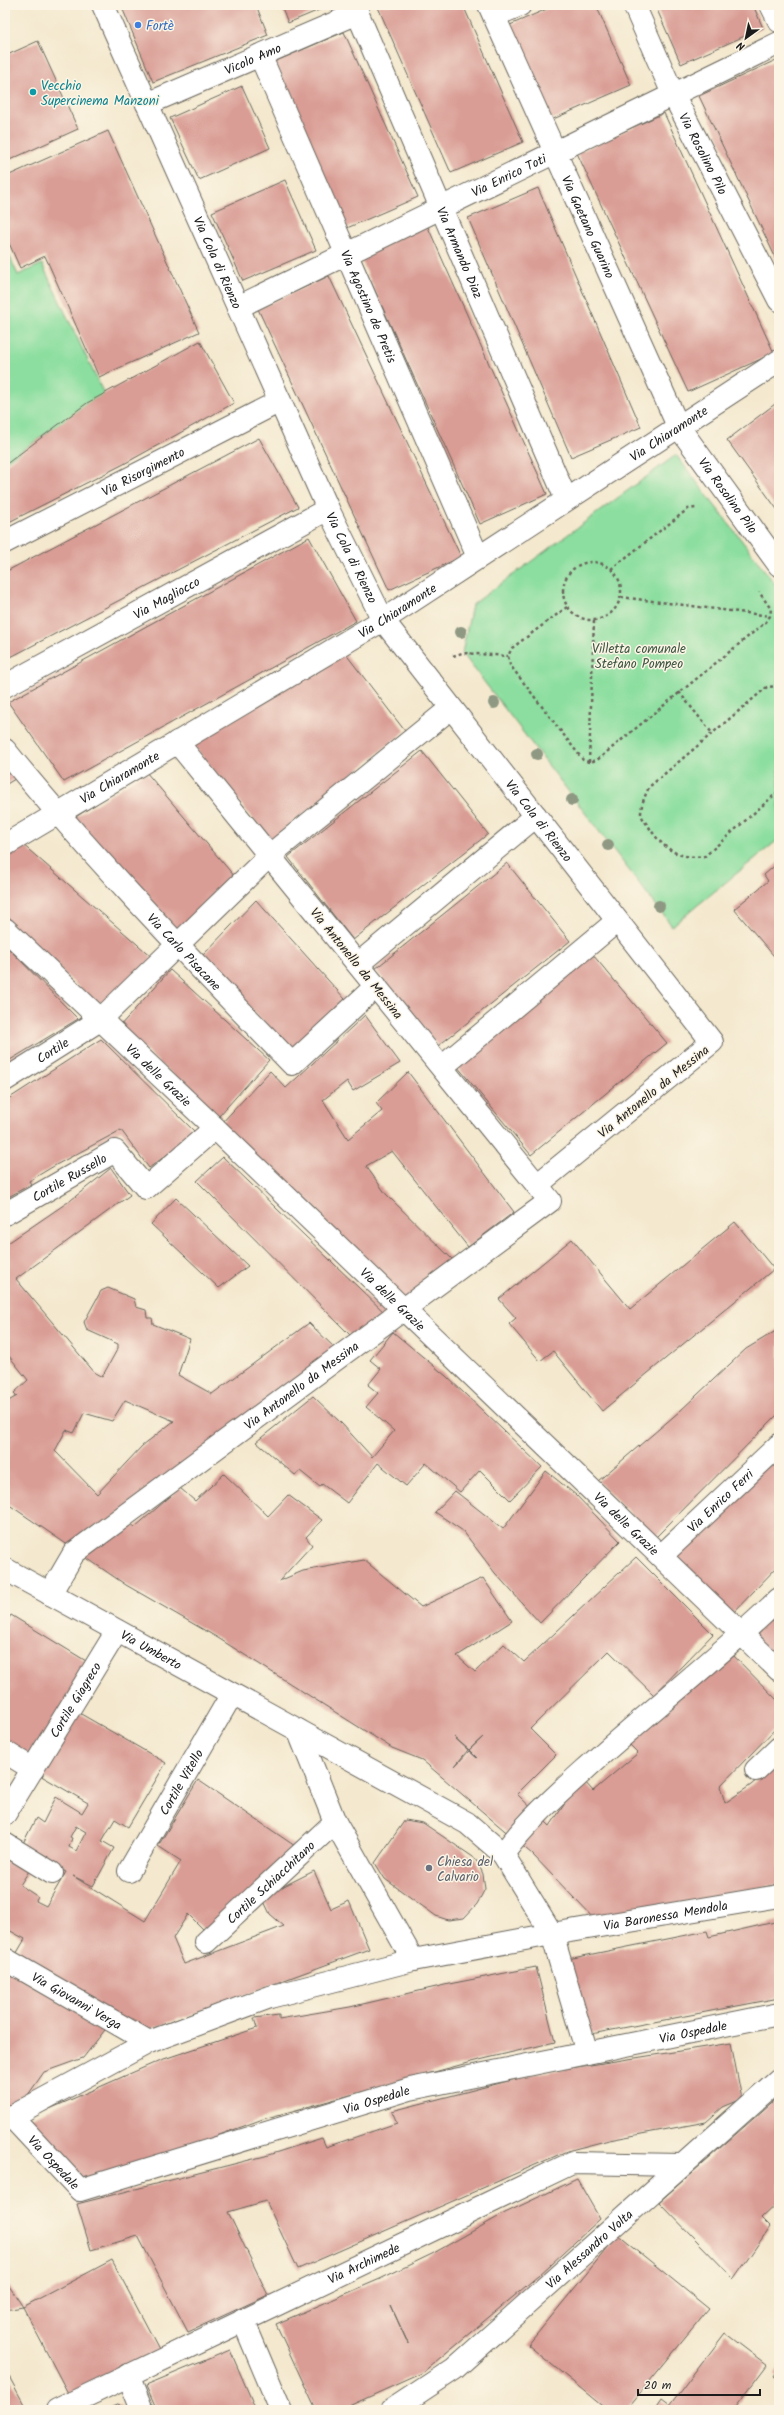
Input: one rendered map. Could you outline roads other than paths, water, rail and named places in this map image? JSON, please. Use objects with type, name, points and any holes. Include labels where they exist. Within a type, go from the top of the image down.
[{"type":"street","name":"Via Cola di Rienzo","points":[[103,5],[328,509],[383,620],[712,1042]]},
{"type":"street","points":[[491,11],[520,5]]},
{"type":"street","name":"Via Rosolino Pilo","points":[[634,5],[673,94],[779,300]]},
{"type":"street","points":[[771,5],[779,21]]},
{"type":"street","name":"Vicolo Amo","points":[[147,104],[260,55],[356,9]]},
{"type":"street","name":"Via Armando Diaz","points":[[356,9],[566,499]]},
{"type":"street","name":"Via Gaetano Guarino","points":[[491,11],[678,426]]},
{"type":"street","name":"Via Enrico Toti","points":[[238,307],[779,42]]},
{"type":"street","name":"Via Agostino de Pretis","points":[[260,55],[478,557]]},
{"type":"street","name":"Via Chiaramonte","points":[[5,845],[383,620],[779,361]]},
{"type":"street","name":"Via Risorgimento","points":[[5,542],[280,401]]},
{"type":"street","name":"Via Rosolino Pilo","points":[[678,426],[779,565]]},
{"type":"street","name":"Via Magliocco","points":[[5,686],[328,509]]},
{"type":"street","name":"Cortile","points":[[5,1080],[100,1020],[270,855],[451,708]]},
{"type":"street","name":"Via Antonello da Messina","points":[[50,1594],[74,1554],[550,1201],[177,742]]},
{"type":"street","name":"Via Carlo Pisacane","points":[[5,750],[57,814],[177,945],[292,1064],[376,986]]},
{"type":"street","points":[[358,964],[536,816]]},
{"type":"street","points":[[442,1067],[617,921]]},
{"type":"street","name":"Via delle Grazie","points":[[5,929],[215,1128],[779,1670]]},
{"type":"street","name":"Via Antonello da Messina","points":[[537,1185],[712,1042]]},
{"type":"street","name":"Cortile Russello","points":[[5,1214],[116,1151],[146,1188],[215,1128]]},
{"type":"street","name":"Via Enrico Ferri","points":[[661,1556],[779,1445]]},
{"type":"street","name":"Via Umberto","points":[[5,1570],[467,1823],[503,1854],[552,1934],[587,2053]]},
{"type":"street","points":[[503,1854],[536,1812],[656,1707],[742,1635],[779,1599]]},
{"type":"street","name":"Cortile Giagreco","points":[[5,1814],[116,1631]]},
{"type":"street","name":"Cortile Vitello","points":[[129,1871],[232,1694]]},
{"type":"street","points":[[298,1730],[335,1822],[413,1960]]},
{"type":"street","points":[[756,1770],[779,1748]]},
{"type":"street","points":[[5,1752],[33,1770]]},
{"type":"street","name":"Cortile Schiacchitano","points":[[206,1942],[335,1822]]},
{"type":"street","points":[[5,1844],[52,1873]]},
{"type":"street","name":"Via Baronessa Mendola","points":[[8,2118],[149,2042],[270,1997],[413,1960],[552,1934],[779,1896]]},
{"type":"street","name":"Via Giovanni Verga","points":[[5,1959],[149,2042]]},
{"type":"street","name":"Via Ospedale","points":[[8,2118],[80,2190],[410,2089],[779,2014]]},
{"type":"street","name":"Via Alessandro Volta","points":[[392,2410],[454,2369],[779,2079]]},
{"type":"street","name":"Via Archimede","points":[[58,2410],[572,2163],[681,2165]]},
{"type":"street","points":[[243,2320],[281,2410]]},
{"type":"street","points":[[128,2376],[142,2410]]},
{"type":"place","name":"Fortè","points":[[138,25]]},
{"type":"place","name":"Vecchio Supercinema Manzoni","points":[[33,92]]},
{"type":"place","name":"Chiesa del Calvario","points":[[429,1868]]},
{"type":"park label","name":"Villetta comunale Stefano Pompeo","points":[[639,656]]}]
